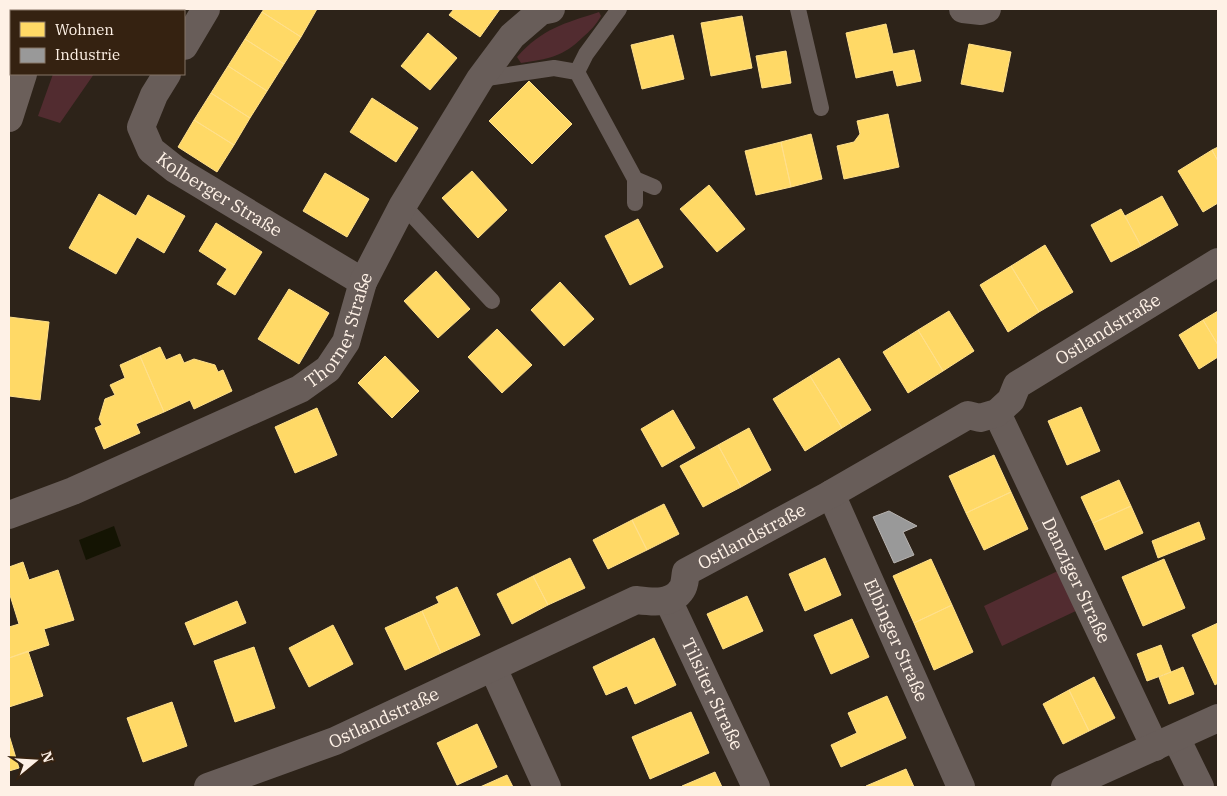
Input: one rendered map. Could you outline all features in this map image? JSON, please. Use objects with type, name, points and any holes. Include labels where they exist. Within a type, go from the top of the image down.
[{"type":"street","points":[[185,44],[206,9]]},
{"type":"street","name":"Thorner Straße","points":[[9,515],[73,491],[300,389],[328,369],[346,342],[362,282],[403,205],[480,79],[512,36],[541,11],[551,9]]},
{"type":"street","points":[[963,9],[981,11],[987,9]]},
{"type":"street","points":[[9,118],[23,75]]},
{"type":"street","name":"Kolberger Straße","points":[[166,75],[154,95],[141,127],[151,150],[175,169],[362,282]]},
{"type":"street","name":"Ostlandstraße","points":[[208,787],[335,741],[636,600],[653,602],[668,600],[682,588],[686,572],[831,494],[968,414],[980,418],[997,413],[1010,400],[1017,385],[1218,262]]},
{"type":"street","name":"Danziger Straße","points":[[997,413],[1166,743],[1200,787]]},
{"type":"street","name":"Elbinger Straße","points":[[831,494],[961,787]]},
{"type":"street","name":"Tilsiter Straße","points":[[668,600],[756,787]]},
{"type":"street","points":[[493,668],[548,787]]},
{"type":"street","points":[[1065,787],[1218,718]]},
{"type":"lane","points":[[577,72],[586,54],[619,9]]},
{"type":"lane","points":[[798,9],[821,108]]},
{"type":"lane","points":[[480,79],[554,68],[577,72]]},
{"type":"lane","points":[[577,72],[635,178],[634,203]]},
{"type":"lane","points":[[635,178],[654,187]]},
{"type":"lane","points":[[403,205],[492,301]]},
{"type":"shaded area","points":[[10,9],[31,9],[10,10],[9,80]]},
{"type":"shaded area","points":[[76,9],[130,9],[130,10]]},
{"type":"shaded area","points":[[599,12],[601,16],[593,28],[576,44],[562,53],[521,63],[517,57],[536,39],[554,28]]},
{"type":"shaded area","points":[[53,75],[93,75],[60,123],[38,116]]},
{"type":"shaded area","points":[[114,526],[121,546],[86,560],[79,540]]},
{"type":"shaded area","points":[[1062,569],[1080,609],[1002,646],[984,606]]},
{"type":"building: Wohnen","points":[[264,9],[317,9],[301,37],[262,12]]},
{"type":"building: Wohnen","points":[[454,9],[500,9],[480,37],[449,15]]},
{"type":"building: Wohnen","points":[[262,12],[301,37],[284,64],[245,39]]},
{"type":"building: Wohnen","points":[[742,16],[752,68],[711,76],[701,23]]},
{"type":"building: Wohnen","points":[[886,24],[893,54],[914,50],[921,81],[897,86],[893,70],[856,78],[846,33]]},
{"type":"building: Wohnen","points":[[428,33],[457,58],[430,90],[401,66]]},
{"type":"building: Wohnen","points":[[673,35],[684,79],[642,89],[631,45]]},
{"type":"building: Wohnen","points":[[245,39],[284,64],[267,91],[228,66]]},
{"type":"building: Wohnen","points":[[969,44],[1011,52],[1003,92],[961,84]]},
{"type":"building: Wohnen","points":[[786,51],[791,83],[762,88],[756,56]]},
{"type":"building: Wohnen","points":[[228,66],[267,91],[250,118],[211,93]]},
{"type":"building: Wohnen","points":[[529,81],[572,124],[532,164],[489,121]]},
{"type":"building: Wohnen","points":[[211,93],[250,118],[234,145],[194,120]]},
{"type":"building: Wohnen","points":[[372,98],[418,128],[396,162],[350,132]]},
{"type":"building: Wohnen","points":[[888,114],[899,167],[844,179],[837,146],[854,142],[860,134],[857,121]]},
{"type":"building: Wohnen","points":[[194,120],[234,145],[217,172],[178,147]]},
{"type":"building: Wohnen","points":[[811,134],[822,179],[791,187],[781,142]]},
{"type":"building: Wohnen","points":[[781,142],[791,187],[756,195],[745,151]]},
{"type":"building: Wohnen","points":[[1218,147],[1218,161],[1212,150]]},
{"type":"building: Wohnen","points":[[1212,150],[1218,161],[1218,203],[1203,212],[1178,171]]},
{"type":"building: Wohnen","points":[[472,171],[507,210],[478,238],[442,198]]},
{"type":"building: Wohnen","points":[[325,173],[369,199],[347,237],[303,211]]},
{"type":"building: Wohnen","points":[[709,185],[745,229],[717,252],[680,209]]},
{"type":"building: Wohnen","points":[[99,194],[136,216],[148,195],[185,216],[164,253],[137,237],[116,274],[69,248]]},
{"type":"building: Wohnen","points":[[1162,196],[1178,225],[1141,246],[1125,216]]},
{"type":"building: Wohnen","points":[[1121,209],[1141,246],[1111,262],[1091,225]]},
{"type":"building: Wohnen","points":[[638,219],[663,267],[630,285],[605,236]]},
{"type":"building: Wohnen","points":[[216,223],[262,252],[235,295],[217,284],[227,269],[199,251]]},
{"type":"building: Wohnen","points":[[1045,245],[1073,292],[1039,312],[1011,266]]},
{"type":"building: Wohnen","points":[[1011,266],[1039,312],[1008,332],[980,285]]},
{"type":"building: Wohnen","points":[[436,271],[470,309],[438,338],[404,301]]},
{"type":"building: Wohnen","points":[[560,282],[594,319],[564,346],[531,310]]},
{"type":"building: Wohnen","points":[[289,289],[329,313],[299,364],[258,339]]},
{"type":"building: Wohnen","points":[[949,311],[974,351],[943,371],[918,330]]},
{"type":"building: Wohnen","points":[[1218,311],[1218,345],[1203,320]]},
{"type":"building: Wohnen","points":[[9,317],[49,322],[40,400],[9,396]]},
{"type":"building: Wohnen","points":[[1203,320],[1218,345],[1218,357],[1199,369],[1179,335]]},
{"type":"building: Wohnen","points":[[497,329],[532,365],[502,393],[468,357]]},
{"type":"building: Wohnen","points":[[918,330],[943,371],[908,393],[883,352]]},
{"type":"building: Wohnen","points":[[160,347],[166,360],[180,354],[184,363],[194,359],[215,365],[218,372],[223,370],[232,391],[194,409],[190,400],[164,412],[140,356]]},
{"type":"building: Wohnen","points":[[140,356],[164,412],[136,424],[140,433],[104,449],[95,428],[102,425],[99,419],[105,399],[115,395],[110,385],[125,378],[120,365]]},
{"type":"building: Wohnen","points":[[385,356],[419,391],[392,418],[358,383]]},
{"type":"building: Wohnen","points":[[839,358],[871,410],[842,428],[810,376]]},
{"type":"building: Wohnen","points":[[810,376],[842,428],[805,451],[773,399]]},
{"type":"building: Wohnen","points":[[1081,407],[1100,451],[1067,465],[1048,421]]},
{"type":"building: Wohnen","points":[[317,408],[337,455],[295,473],[275,427]]},
{"type":"building: Wohnen","points":[[673,410],[695,448],[662,467],[641,429]]},
{"type":"building: Wohnen","points":[[749,428],[771,470],[741,487],[718,445]]},
{"type":"building: Wohnen","points":[[718,445],[741,487],[703,507],[680,466]]},
{"type":"building: Wohnen","points":[[994,455],[1011,492],[966,513],[949,476]]},
{"type":"building: Wohnen","points":[[1119,480],[1131,506],[1093,523],[1081,497]]},
{"type":"building: Wohnen","points":[[1011,492],[1028,529],[984,550],[966,513]]},
{"type":"building: Wohnen","points":[[664,504],[679,534],[647,550],[632,520]]},
{"type":"building: Wohnen","points":[[1131,506],[1143,533],[1105,550],[1093,523]]},
{"type":"building: Wohnen","points":[[632,520],[647,550],[608,569],[593,540]]},
{"type":"building: Wohnen","points":[[1199,522],[1205,539],[1158,558],[1152,541]]},
{"type":"building: Wohnen","points":[[570,558],[585,588],[548,605],[533,576]]},
{"type":"building: Wohnen","points":[[825,558],[841,595],[805,611],[789,574]]},
{"type":"building: Wohnen","points":[[931,559],[952,605],[914,623],[893,576]]},
{"type":"building: Wohnen","points":[[1164,559],[1185,608],[1143,626],[1122,577]]},
{"type":"building: Wohnen","points":[[23,562],[29,580],[58,570],[74,620],[44,629],[49,645],[9,658],[9,627],[19,624],[9,592],[9,567]]},
{"type":"building: Wohnen","points":[[533,576],[548,605],[512,624],[497,594]]},
{"type":"building: Wohnen","points":[[457,587],[480,635],[441,653],[422,611],[439,603],[436,597]]},
{"type":"building: Wohnen","points":[[747,596],[763,631],[723,649],[707,614]]},
{"type":"building: Wohnen","points":[[237,601],[246,623],[194,645],[185,623]]},
{"type":"building: Wohnen","points":[[952,605],[973,652],[934,670],[914,623]]},
{"type":"building: Wohnen","points":[[422,611],[441,653],[405,670],[385,628]]},
{"type":"building: Wohnen","points":[[852,619],[869,657],[831,674],[814,635]]},
{"type":"building: Wohnen","points":[[1218,623],[1218,683],[1215,685],[1192,635]]},
{"type":"building: Wohnen","points":[[333,625],[353,664],[309,687],[289,648]]},
{"type":"building: Wohnen","points":[[654,638],[676,685],[635,704],[627,686],[606,695],[593,667]]},
{"type":"building: Wohnen","points":[[1161,645],[1171,672],[1147,681],[1137,654]]},
{"type":"building: Wohnen","points":[[254,647],[275,708],[235,722],[214,661]]},
{"type":"building: Wohnen","points":[[28,651],[43,696],[9,707],[9,658]]},
{"type":"building: Wohnen","points":[[1183,667],[1194,694],[1169,704],[1159,677]]},
{"type":"building: Wohnen","points":[[1094,677],[1115,718],[1089,731],[1069,690]]},
{"type":"building: Wohnen","points":[[1069,690],[1089,731],[1063,744],[1043,704]]},
{"type":"building: Wohnen","points":[[887,696],[906,738],[841,767],[831,745],[857,733],[848,713]]},
{"type":"building: Wohnen","points":[[172,702],[187,746],[143,762],[127,718]]},
{"type":"building: Wohnen","points":[[691,712],[709,753],[650,779],[632,737]]},
{"type":"building: Wohnen","points":[[477,724],[497,767],[457,785],[437,743]]},
{"type":"building: Wohnen","points":[[9,735],[19,768],[9,771]]},
{"type":"building: Wohnen","points":[[906,769],[914,787],[866,786]]},
{"type":"building: Wohnen","points":[[715,772],[722,787],[682,786]]},
{"type":"building: Wohnen","points":[[507,775],[513,787],[480,787]]},
{"type":"building: Industrie","points":[[889,511],[917,526],[903,532],[914,555],[894,563],[873,517]]}]
